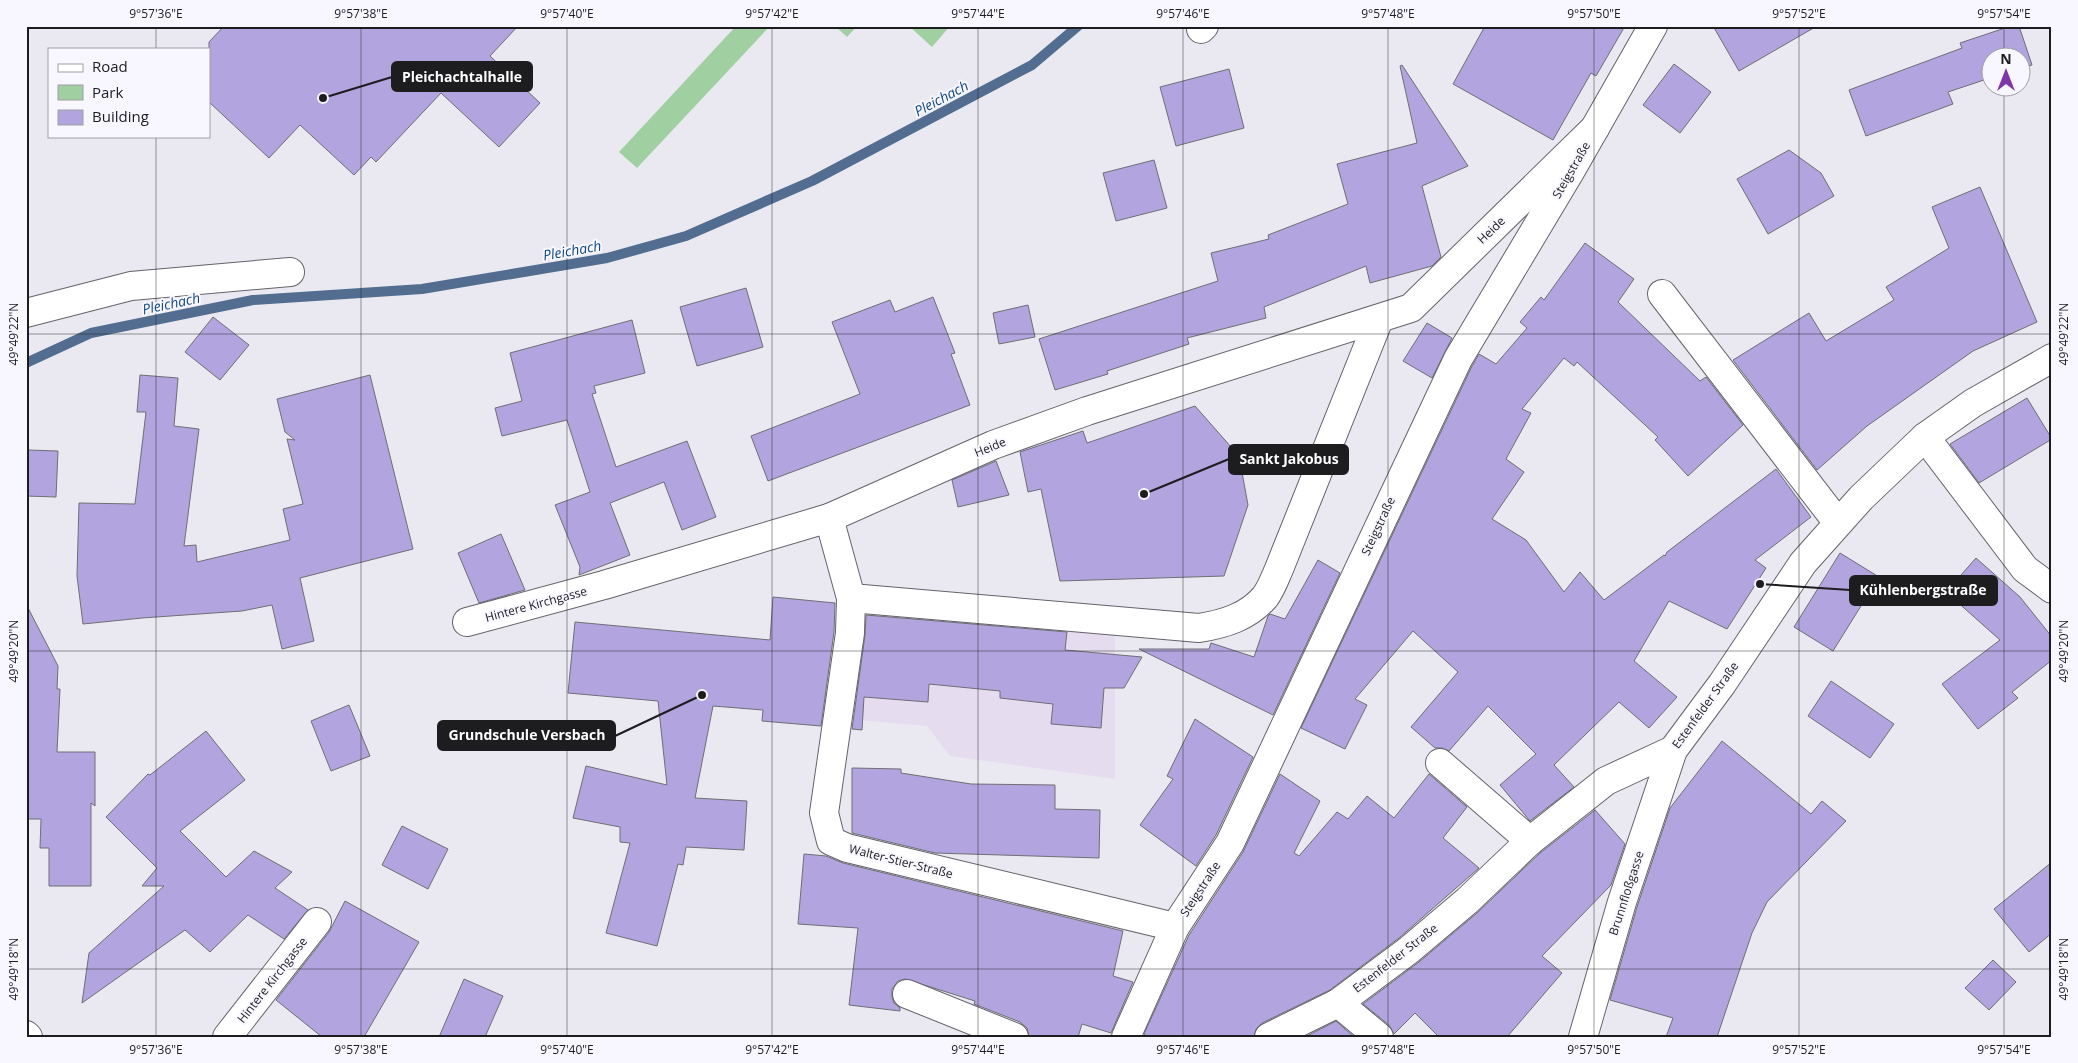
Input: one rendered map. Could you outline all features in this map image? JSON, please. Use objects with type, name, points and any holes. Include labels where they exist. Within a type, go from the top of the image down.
[{"type":"street","name":"Steigstraße","points":[[1126,1037],[1175,927],[1230,843],[1458,359],[1653,26]]},
{"type":"street","name":"Heide","points":[[604,585],[829,518],[993,445],[1087,411],[1411,308],[1595,128]]},
{"type":"street","points":[[26,313],[131,286],[290,272]]},
{"type":"street","points":[[1662,294],[1838,522]]},
{"type":"street","points":[[851,598],[1199,628],[1225,624],[1250,610],[1265,596],[1279,569],[1379,318]]},
{"type":"street","name":"Estenfelder Straße","points":[[1269,1037],[1338,1003],[1410,950],[1467,901],[1530,841],[1606,781],[1673,750],[1722,684],[1804,563],[1838,522],[1890,468],[1925,437],[1973,402],[2052,358]]},
{"type":"street","points":[[1925,437],[2025,569],[2052,589]]},
{"type":"street","name":"Walter-Stier-Straße","points":[[829,518],[851,598],[850,633],[824,813],[831,841],[847,848],[1175,927]]},
{"type":"street","name":"Hintere Kirchgasse","points":[[467,622],[604,585]]},
{"type":"street","name":"Brunnfloßgasse","points":[[1582,1037],[1622,902],[1673,750]]},
{"type":"street","points":[[1440,763],[1530,841]]},
{"type":"street","name":"Hintere Kirchgasse","points":[[227,1037],[317,922]]},
{"type":"street","points":[[907,994],[1014,1037]]},
{"type":"street","points":[[1338,1003],[1379,1037]]},
{"type":"shaded area","points":[[874,605],[1115,626],[1115,779],[950,756],[927,726],[858,720]]},
{"type":"green space","points":[[736,26],[770,26],[637,168],[619,152]]},
{"type":"green space","points":[[835,26],[857,26],[847,37]]},
{"type":"green space","points":[[909,26],[950,26],[932,47]]},
{"type":"building","points":[[224,26],[518,26],[490,56],[540,103],[499,147],[441,93],[376,162],[371,157],[354,175],[300,125],[269,158],[210,103],[209,42]]},
{"type":"building","points":[[1485,26],[1625,26],[1596,76],[1591,73],[1553,140],[1453,84]]},
{"type":"building","points":[[1713,26],[1817,26],[1739,71]]},
{"type":"building","points":[[2011,26],[2019,26],[2026,48],[1980,48],[1980,81],[1948,92],[1953,104],[1866,136],[1849,90],[1962,48],[1960,43]]},
{"type":"building","points":[[1674,64],[1711,92],[1680,133],[1643,105]]},
{"type":"building","points":[[1402,65],[1468,166],[1422,186],[1441,257],[1432,266],[1370,283],[1366,266],[1264,307],[1266,318],[1187,338],[1189,344],[1107,371],[1108,374],[1055,390],[1039,339],[1218,281],[1211,253],[1269,239],[1268,235],[1348,204],[1337,164],[1417,143],[1400,66]]},
{"type":"building","points":[[1229,69],[1244,128],[1176,146],[1160,87]]},
{"type":"building","points":[[1789,150],[1821,173],[1834,196],[1768,234],[1737,179]]},
{"type":"building","points":[[1154,160],[1167,208],[1116,221],[1103,173]]},
{"type":"building","points":[[1980,187],[2037,322],[1973,351],[1867,426],[1817,470],[1733,360],[1809,313],[1826,341],[1894,300],[1886,287],[1949,248],[1932,207]]},
{"type":"building","points":[[1585,243],[1634,279],[1618,302],[1700,381],[1706,377],[1743,425],[1688,476],[1655,440],[1658,437],[1577,362],[1574,366],[1564,358],[1522,409],[1531,413],[1506,459],[1524,472],[1492,519],[1526,540],[1564,592],[1580,572],[1604,600],[1665,556],[1667,552],[1776,469],[1811,517],[1755,560],[1766,568],[1727,629],[1669,601],[1634,661],[1677,697],[1649,728],[1619,702],[1554,765],[1574,787],[1530,821],[1500,785],[1536,754],[1488,706],[1449,751],[1435,748],[1411,727],[1458,672],[1413,631],[1355,699],[1367,705],[1345,749],[1301,728],[1479,354],[1496,364],[1527,328],[1520,322],[1541,297],[1544,300]]},
{"type":"building","points":[[746,288],[763,347],[697,366],[680,307]]},
{"type":"building","points":[[933,297],[955,353],[951,354],[970,405],[768,481],[751,436],[860,394],[832,322],[890,300],[895,312]]},
{"type":"building","points":[[1028,305],[1035,337],[999,344],[993,313]]},
{"type":"building","points":[[213,317],[249,345],[220,380],[185,352]]},
{"type":"building","points":[[632,320],[645,373],[594,386],[596,393],[592,394],[616,467],[687,441],[716,517],[682,530],[664,482],[610,503],[630,555],[579,575],[580,567],[555,505],[590,492],[567,420],[502,436],[495,408],[522,401],[510,353]]},
{"type":"building","points":[[1427,323],[1452,338],[1432,378],[1403,361]]},
{"type":"building","points":[[140,375],[178,378],[174,426],[199,429],[184,546],[196,545],[197,562],[290,540],[283,509],[303,504],[287,439],[295,440],[285,432],[277,399],[370,375],[413,549],[300,578],[314,641],[282,649],[272,605],[242,611],[83,624],[77,576],[79,503],[135,504],[146,412],[137,412]]},
{"type":"building","points":[[2027,398],[2052,439],[1979,483],[1950,444]]},
{"type":"building","points":[[1195,406],[1239,456],[1248,505],[1224,576],[1060,581],[1041,489],[1028,492],[1020,452],[1083,431],[1087,443]]},
{"type":"building","points":[[28,450],[58,451],[56,497],[26,496]]},
{"type":"building","points":[[996,461],[1009,495],[958,507],[952,480]]},
{"type":"building","points":[[501,534],[525,590],[479,603],[458,553]]},
{"type":"building","points":[[1840,553],[1879,577],[1833,651],[1794,627]]},
{"type":"building","points":[[1976,558],[2020,597],[2052,637],[2052,660],[2012,692],[2018,698],[1978,729],[1942,684],[2000,640],[1946,592]]},
{"type":"building","points":[[1318,560],[1340,573],[1273,715],[1139,649],[1209,649],[1211,643],[1254,657],[1268,616],[1270,614],[1285,619]]},
{"type":"building","points":[[773,597],[835,603],[834,632],[821,726],[762,721],[763,710],[713,706],[695,798],[747,801],[744,850],[686,847],[683,865],[678,864],[657,946],[606,933],[630,843],[620,842],[620,827],[573,818],[586,766],[667,785],[658,701],[568,693],[575,622],[770,640]]},
{"type":"building","points":[[26,604],[58,666],[57,689],[60,689],[57,752],[95,752],[95,806],[91,803],[91,886],[49,886],[49,848],[40,848],[41,819],[26,819]]},
{"type":"building","points":[[866,615],[1067,632],[1065,650],[1142,657],[1124,688],[1104,688],[1101,728],[1051,724],[1053,704],[1000,698],[1000,691],[929,684],[928,702],[864,697],[862,730],[852,729]]},
{"type":"building","points":[[1831,681],[1894,724],[1870,758],[1808,716]]},
{"type":"building","points":[[349,705],[370,756],[331,771],[311,721]]},
{"type":"building","points":[[1195,719],[1253,757],[1216,835],[1196,866],[1140,825],[1173,779],[1167,776]]},
{"type":"building","points":[[206,731],[245,780],[180,831],[226,877],[254,851],[292,872],[275,888],[308,910],[284,939],[248,915],[210,952],[185,930],[82,1003],[89,953],[164,886],[142,886],[157,868],[106,817],[148,774],[150,775]]},
{"type":"building","points":[[1722,741],[1811,814],[1822,801],[1846,821],[1767,902],[1752,933],[1717,1037],[1666,1037],[1673,1018],[1610,1000],[1637,907],[1670,808]]},
{"type":"building","points":[[852,768],[901,769],[901,773],[971,784],[1055,785],[1055,809],[1100,810],[1099,858],[935,853],[852,833]]},
{"type":"building","points":[[1280,774],[1320,801],[1294,853],[1299,856],[1337,812],[1348,819],[1367,796],[1394,818],[1429,774],[1467,807],[1443,838],[1479,868],[1399,938],[1330,990],[1262,1023],[1256,1029],[1254,1037],[1148,1037],[1144,1034],[1189,935],[1243,852]]},
{"type":"building","points":[[1595,810],[1625,844],[1611,885],[1542,956],[1562,973],[1507,1037],[1439,1037],[1415,1013],[1394,1034],[1389,1025],[1363,1004],[1419,962],[1477,913],[1540,853]]},
{"type":"building","points":[[402,826],[448,849],[428,889],[382,865]]},
{"type":"building","points":[[804,854],[826,856],[843,863],[1123,931],[1113,976],[1133,982],[1111,1033],[1082,1024],[1078,1037],[1029,1037],[1027,1028],[1020,1022],[974,1004],[975,1001],[905,979],[898,981],[892,989],[894,1003],[900,1008],[900,1011],[849,1005],[858,928],[798,924]]},
{"type":"building","points":[[2052,862],[2052,933],[2029,952],[1994,909]]},
{"type":"building","points":[[345,901],[419,942],[364,1037],[322,1037],[276,1000],[329,932]]},
{"type":"building","points":[[1993,960],[2016,982],[1989,1010],[1965,988]]},
{"type":"building","points":[[464,979],[503,996],[485,1037],[439,1037]]},
{"type":"building","points":[[1336,1021],[1354,1037],[1305,1037]]},
{"type":"waterway","name":"Pleichach","points":[[26,363],[91,333],[253,300],[422,289],[607,258],[686,236],[812,181],[1032,65],[1078,26]]},
{"type":"place","name":"Pleichachtalhalle","points":[[323,98]]},
{"type":"place","name":"Sankt Jakobus","points":[[1144,494]]},
{"type":"place","name":"Kühlenbergstraße","points":[[1760,584]]},
{"type":"place","name":"Grundschule Versbach","points":[[702,695]]}]
